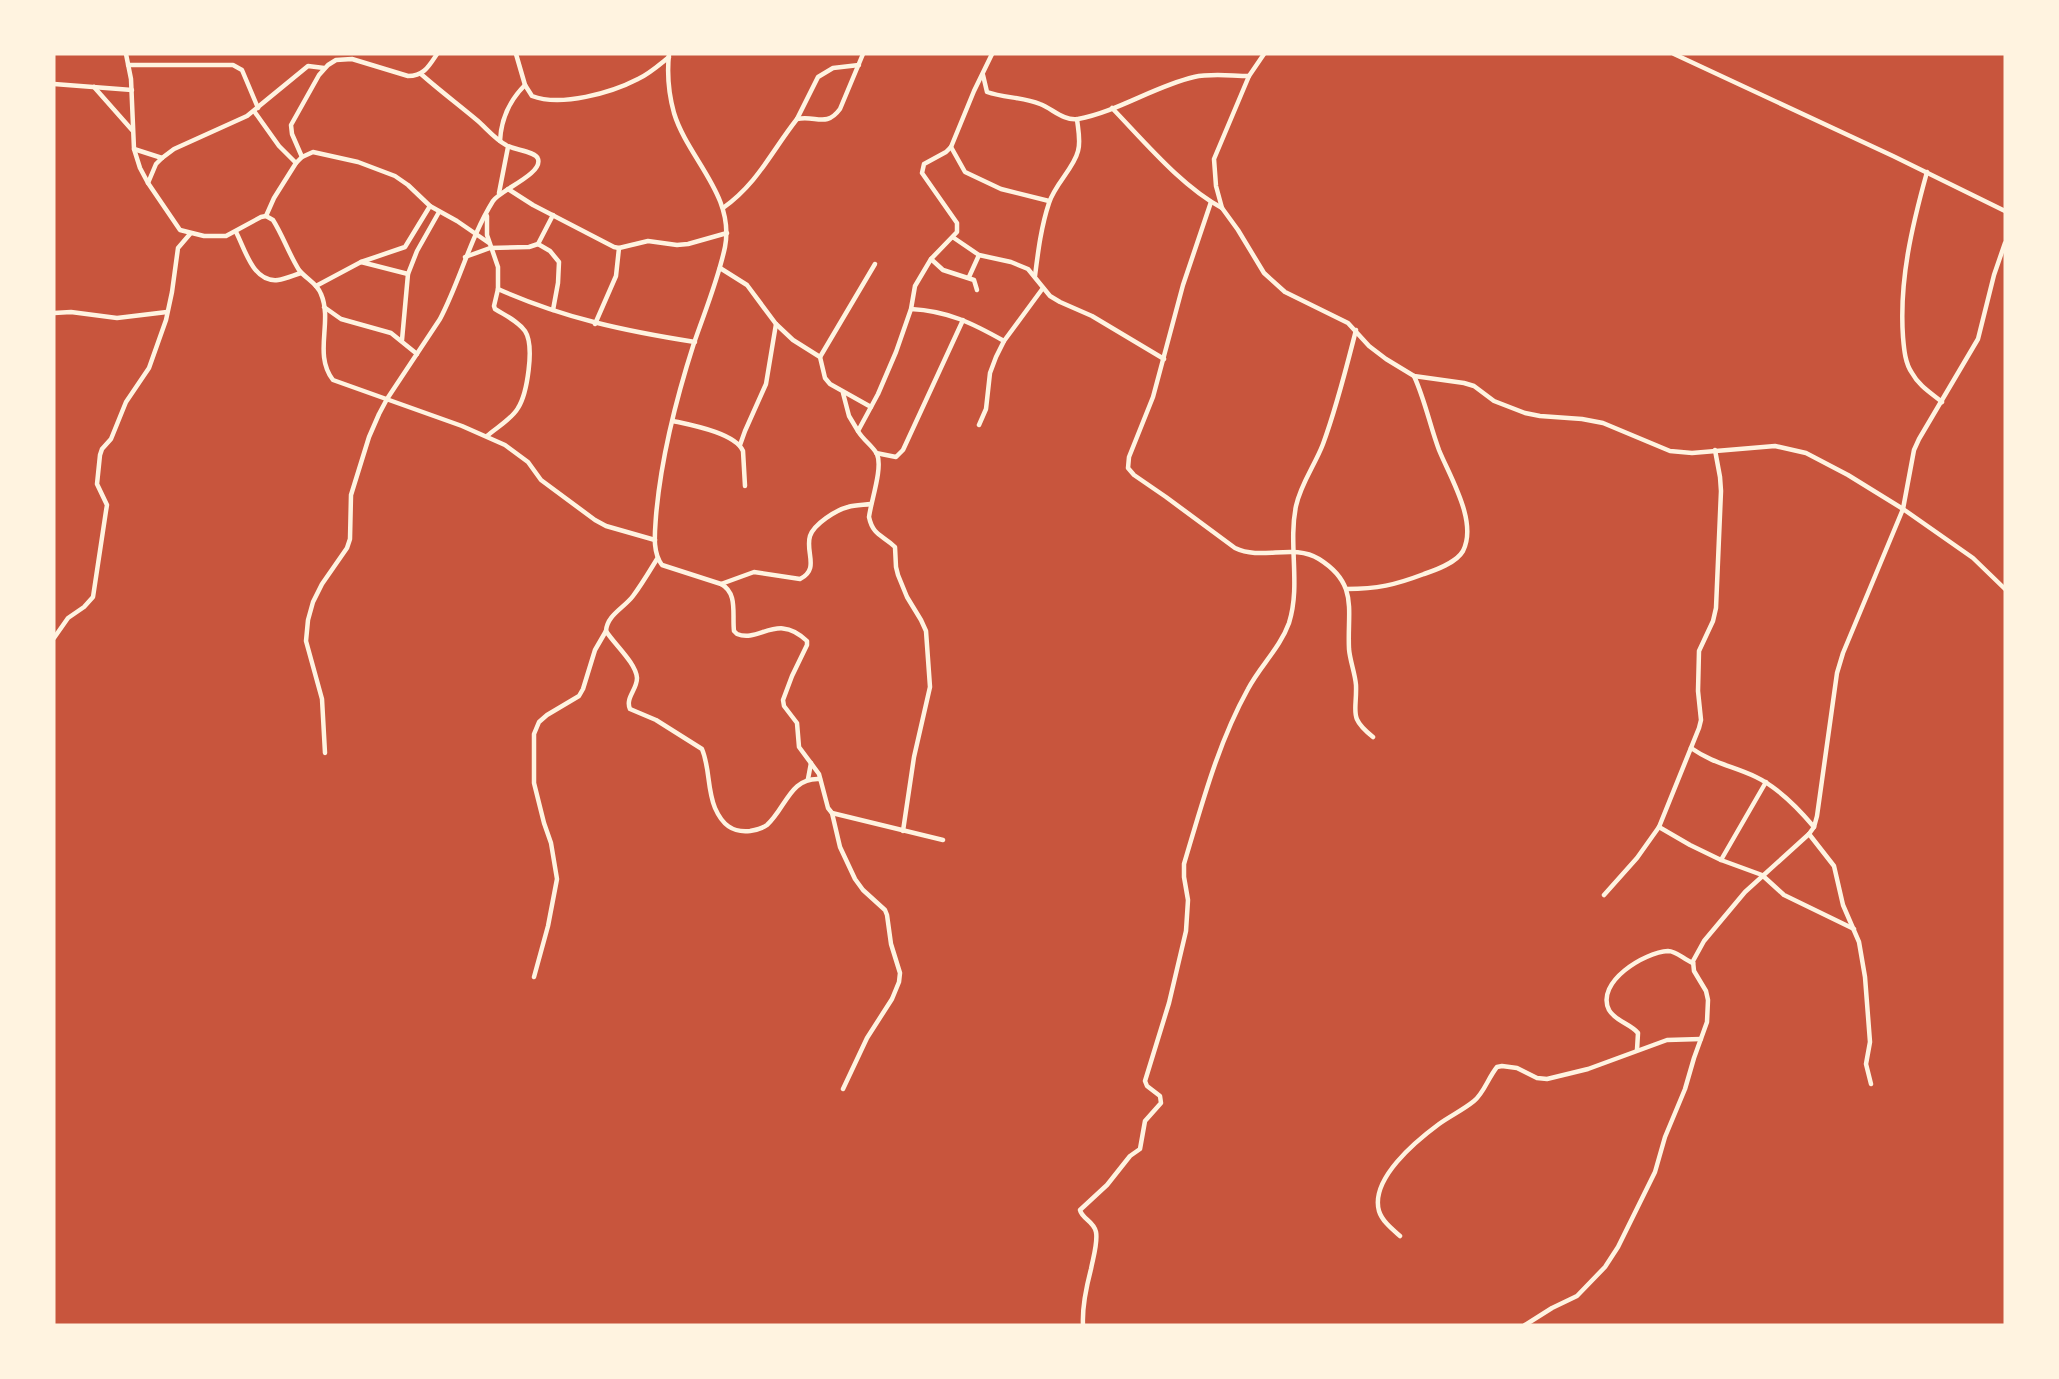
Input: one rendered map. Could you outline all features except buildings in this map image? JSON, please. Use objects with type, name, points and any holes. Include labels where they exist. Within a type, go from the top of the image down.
[{"type":"street","points":[[126,54],[132,90],[134,149],[148,183],[180,230],[190,234],[215,238],[226,236],[261,217],[270,217],[301,273],[316,285],[321,294],[324,307],[323,348],[326,371],[333,380],[487,436],[518,453],[541,480],[595,520],[606,526],[655,540]]},
{"type":"street","points":[[302,156],[292,135],[291,125],[324,68],[344,58],[408,76],[421,74],[437,54]]},
{"type":"street","points":[[516,54],[528,92],[535,98],[559,100],[575,99],[638,79],[669,56]]},
{"type":"street","points":[[797,119],[827,121],[834,117],[840,109],[863,54]]},
{"type":"street","points":[[858,430],[896,352],[915,286],[922,272],[957,232],[957,223],[922,173],[924,164],[951,147],[992,54]]},
{"type":"street","points":[[1264,54],[1249,76],[1214,159],[1216,186],[1222,208],[1260,268],[1285,292],[1340,319],[1356,330],[1369,346],[1414,376],[1474,386],[1494,401],[1525,413],[1582,418],[1603,423],[1670,451],[1692,453],[1775,446],[1791,448],[1825,462],[1903,509],[1973,558],[2005,589]]},
{"type":"street","points":[[1674,54],[1927,172],[2005,211]]},
{"type":"street","points":[[669,56],[669,77],[674,114],[723,208],[726,232],[720,268],[695,342],[661,470],[655,540],[657,559],[662,565],[721,584],[730,590]]},
{"type":"street","points":[[128,65],[233,65],[242,70],[256,109],[279,146],[296,163]]},
{"type":"street","points":[[148,183],[162,158],[174,149],[235,122],[256,109],[308,66],[324,68]]},
{"type":"street","points":[[723,208],[741,195],[759,175],[797,119],[818,77],[833,68],[859,66]]},
{"type":"street","points":[[325,753],[322,699],[306,641],[308,620],[313,602],[350,540],[350,507],[353,488],[369,437],[387,399],[448,305],[465,257],[492,201],[499,193],[528,175],[538,164],[535,154],[508,147],[421,74]]},
{"type":"street","points":[[983,75],[987,92]]},
{"type":"street","points":[[974,91],[1039,103],[1060,116],[1077,119],[1192,77],[1249,76]]},
{"type":"street","points":[[54,84],[132,90]]},
{"type":"street","points":[[500,141],[507,110],[525,85]]},
{"type":"street","points":[[94,87],[132,130]]},
{"type":"street","points":[[1112,108],[1157,154],[1211,202],[1222,208]]},
{"type":"street","points":[[1035,276],[1050,201],[1078,153],[1077,119]]},
{"type":"street","points":[[499,193],[508,147]]},
{"type":"street","points":[[951,147],[965,172],[1001,189],[1050,201]]},
{"type":"street","points":[[134,149],[162,158]]},
{"type":"street","points":[[266,216],[274,198],[296,163],[302,156],[313,152],[376,168],[395,176],[430,206],[476,234],[490,246]]},
{"type":"street","points":[[1927,172],[1915,214],[1904,270],[1902,328],[1910,371],[1920,385],[1942,402]]},
{"type":"street","points":[[508,189],[608,245],[619,248],[648,241],[677,245],[688,244],[726,232]]},
{"type":"street","points":[[1211,202],[1183,285],[1153,397],[1128,468],[1134,475],[1242,551],[1256,554],[1293,551],[1319,559],[1341,580],[1347,589],[1349,604],[1349,648],[1356,687],[1355,716],[1357,724],[1373,737]]},
{"type":"street","points":[[316,285],[361,262],[405,247],[430,206]]},
{"type":"street","points":[[402,340],[408,274],[417,251],[439,212]]},
{"type":"street","points":[[487,214],[490,246],[498,267],[498,289],[494,306],[524,329],[528,336],[529,361],[518,409],[487,436]]},
{"type":"street","points":[[465,257],[490,246],[529,247],[538,244],[553,215]]},
{"type":"street","points":[[236,232],[254,269],[262,277],[278,280],[301,273]]},
{"type":"street","points":[[54,638],[68,618],[84,607],[93,597],[106,511],[105,501],[98,484],[100,454],[111,439],[126,402],[148,368],[167,312],[178,248],[190,234]]},
{"type":"street","points":[[954,238],[979,255],[1020,264],[1028,269],[1043,288],[1060,302],[1092,316],[1164,359]]},
{"type":"street","points":[[1525,1325],[1577,1296],[1605,1267],[1618,1247],[1655,1172],[1665,1137],[1686,1089],[1707,1022],[1706,991],[1694,971],[1693,963],[1704,941],[1745,892],[1814,827],[1837,673],[1843,652],[1903,509],[1914,450],[1925,426],[1942,402],[1978,339],[1994,275],[2005,243]]},
{"type":"street","points":[[538,244],[550,251],[559,262],[553,310]]},
{"type":"street","points":[[595,324],[616,276],[619,248]]},
{"type":"street","points":[[969,277],[979,255]]},
{"type":"street","points":[[932,260],[943,270],[974,280],[977,290]]},
{"type":"street","points":[[361,262],[408,274]]},
{"type":"street","points":[[820,357],[875,264]]},
{"type":"street","points":[[720,268],[747,285],[776,324],[793,340],[820,357],[825,378],[830,384],[871,407]]},
{"type":"street","points":[[979,425],[986,409],[990,373],[1004,340],[1043,288]]},
{"type":"street","points":[[498,289],[595,324],[695,342]]},
{"type":"street","points":[[324,307],[341,319],[391,333],[417,354]]},
{"type":"street","points":[[910,309],[946,314],[1004,340]]},
{"type":"street","points":[[54,313],[71,312],[117,318],[167,312]]},
{"type":"street","points":[[876,453],[896,457],[903,450],[963,320]]},
{"type":"street","points":[[745,486],[740,445],[766,384],[776,324]]},
{"type":"street","points":[[1083,1325],[1084,1297],[1094,1254],[1096,1233],[1094,1227],[1081,1215],[1080,1210],[1107,1185],[1130,1156],[1140,1149],[1145,1120],[1161,1103],[1160,1096],[1147,1086],[1145,1081],[1169,1003],[1186,931],[1188,900],[1184,864],[1209,778],[1221,747],[1247,689],[1281,640],[1288,625],[1294,595],[1292,526],[1296,504],[1333,416],[1356,330]]},
{"type":"street","points":[[1347,589],[1384,587],[1431,572],[1455,560],[1462,552],[1465,543],[1465,516],[1461,498],[1439,450],[1414,376]]},
{"type":"street","points":[[843,393],[849,416],[862,439],[876,453],[878,462],[869,517],[871,526],[875,533],[895,547],[898,575],[907,597],[921,620],[927,640],[930,687],[914,757],[903,831]]},
{"type":"street","points":[[673,421],[711,431],[740,445]]},
{"type":"street","points":[[1604,895],[1648,844],[1659,827],[1701,720],[1698,691],[1699,651],[1713,621],[1717,595],[1721,491],[1715,450]]},
{"type":"street","points":[[721,584],[754,572],[800,579],[806,576],[812,565],[809,544],[813,530],[841,509],[872,504]]},
{"type":"street","points":[[534,977],[549,926],[557,879],[551,843],[534,783],[534,734],[539,722],[579,696],[584,689],[595,650],[609,621],[630,600],[657,559]]},
{"type":"street","points":[[735,578],[730,590],[733,600],[733,623],[737,634],[747,636],[773,628],[782,628],[807,641],[788,685],[783,700],[784,706],[797,723],[799,747],[820,779],[828,808],[832,813],[840,847],[855,879],[863,890],[885,910],[891,944],[900,974],[891,999],[867,1038],[843,1089]]},
{"type":"street","points":[[606,631],[623,653],[637,677],[629,699],[630,710],[656,720],[702,749],[709,790],[715,808],[722,822],[731,829],[741,832],[764,827],[773,819],[788,795],[808,779],[820,779]]},
{"type":"street","points":[[1691,748],[1715,762],[1766,782],[1797,808],[1814,827]]},
{"type":"street","points":[[808,779],[811,763]]},
{"type":"street","points":[[1721,860],[1766,782]]},
{"type":"street","points":[[832,813],[943,840]]},
{"type":"street","points":[[1659,827],[1721,860],[1762,875],[1784,895],[1854,930]]},
{"type":"street","points":[[1809,834],[1834,866],[1843,905],[1863,958],[1870,1042],[1866,1064],[1871,1084]]},
{"type":"street","points":[[1637,1050],[1638,1033],[1613,1016],[1607,1004],[1616,978],[1632,965],[1667,951],[1676,953],[1693,963]]},
{"type":"street","points":[[1400,1236],[1384,1221],[1379,1212],[1379,1193],[1387,1175],[1437,1125],[1475,1101],[1497,1067],[1517,1068],[1537,1078],[1547,1079],[1628,1056],[1637,1050],[1667,1040],[1701,1039]]}]
